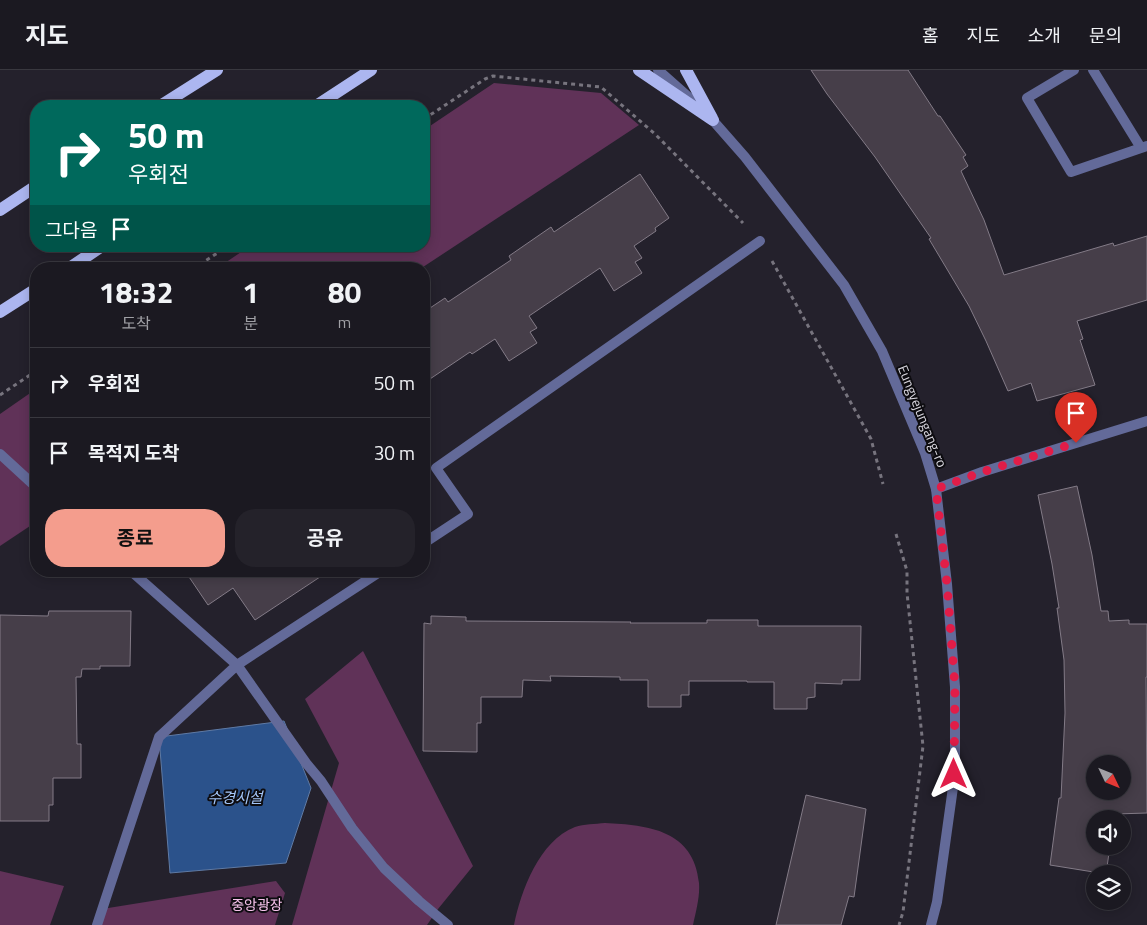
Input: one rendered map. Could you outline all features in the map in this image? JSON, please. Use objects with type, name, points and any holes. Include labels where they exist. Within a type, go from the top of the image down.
[{"type":"main road","points":[[170,100],[217,70]]},
{"type":"main road","points":[[325,100],[371,70]]},
{"type":"main road","points":[[639,70],[713,120]]},
{"type":"main road","points":[[686,70],[713,120]]},
{"type":"main road","points":[[0,210],[30,190]]},
{"type":"main road","points":[[78,262],[93,252]]},
{"type":"main road","points":[[0,312],[30,293]]},
{"type":"street","name":"Eungyejungang-ro","points":[[658,70],[713,120],[745,157],[844,285],[882,352],[925,453],[936,489],[947,584],[955,687],[954,774],[937,902],[931,925]]},
{"type":"street","points":[[1074,70],[1027,98],[1071,172],[1144,147],[1093,70]]},
{"type":"street","points":[[430,539],[468,514],[436,468],[760,241]]},
{"type":"street","points":[[936,489],[982,472],[1147,421]]},
{"type":"street","points":[[0,454],[30,482]]},
{"type":"street","points":[[138,577],[237,666],[306,764],[321,781],[352,828],[384,868],[448,925]]},
{"type":"street","points":[[97,925],[159,736],[237,666],[372,577]]},
{"type":"path","points":[[430,115],[485,79],[493,76],[601,87],[655,134],[760,241],[812,330],[871,439],[883,484]]},
{"type":"path","points":[[204,262],[219,252]]},
{"type":"path","points":[[0,395],[30,375]]},
{"type":"path","points":[[896,534],[906,571],[923,746],[903,912],[899,925]]},
{"type":"green space","points":[[494,83],[601,93],[639,125],[430,262],[226,262],[241,252],[430,252],[430,126]]},
{"type":"green space","points":[[30,393],[30,526],[0,546],[0,414]]},
{"type":"green space","points":[[363,651],[473,866],[427,925],[292,925],[339,763],[305,699]]},
{"type":"green space","points":[[605,823],[652,829],[678,841],[688,852],[695,865],[699,883],[693,925],[514,925],[521,897],[527,883],[534,868],[551,843],[575,827]]},
{"type":"green space","points":[[0,871],[64,886],[50,925],[0,925]]},
{"type":"green space","name":"중앙광장","points":[[276,881],[285,893],[275,925],[97,925],[102,909]]},
{"type":"water","name":"수경시설","points":[[284,721],[311,788],[286,863],[170,873],[159,737]]},
{"type":"building","points":[[811,70],[908,70],[966,155],[963,157],[968,166],[961,171],[984,220],[1004,275],[1113,243],[1114,246],[1147,236],[1147,300],[1077,321],[1083,339],[1080,340],[1095,385],[1037,401],[1031,383],[1008,391],[969,306],[929,239],[931,238],[875,157]]},
{"type":"building","points":[[640,174],[669,218],[655,228],[656,231],[634,246],[642,258],[635,262],[642,273],[614,291],[600,268],[529,316],[537,328],[530,332],[537,343],[509,361],[495,339],[472,354],[470,352],[430,379],[430,308],[445,298],[448,302],[511,260],[509,256],[551,227],[554,232]]},
{"type":"building","points":[[1077,486],[1092,555],[1101,611],[1108,611],[1109,621],[1129,620],[1129,624],[1147,624],[1147,813],[1131,814],[1131,810],[1086,810],[1086,855],[1109,855],[1107,865],[1086,865],[1086,871],[1050,865],[1059,798],[1061,798],[1065,713],[1064,660],[1052,564],[1038,495]]},
{"type":"building","points":[[189,577],[320,577],[255,620],[233,588],[208,605]]},
{"type":"building","points":[[49,611],[131,611],[130,666],[100,666],[100,669],[82,669],[81,677],[76,677],[77,744],[81,744],[81,778],[53,778],[53,805],[49,805],[49,821],[0,821],[0,615],[48,616]]},
{"type":"building","points":[[431,616],[466,617],[466,621],[707,623],[707,620],[758,620],[758,626],[861,626],[860,680],[842,680],[842,684],[815,683],[815,697],[807,698],[807,709],[774,709],[774,682],[689,681],[689,695],[681,695],[681,707],[648,707],[648,680],[620,680],[620,677],[550,676],[551,681],[523,680],[522,697],[481,697],[481,723],[477,723],[477,752],[423,751],[424,623],[431,624]]},
{"type":"building","points":[[806,795],[866,809],[854,897],[849,896],[841,925],[776,925]]},
{"type":"route","points":[[954,774],[955,687],[947,584],[936,489],[982,472],[1076,443]]}]
